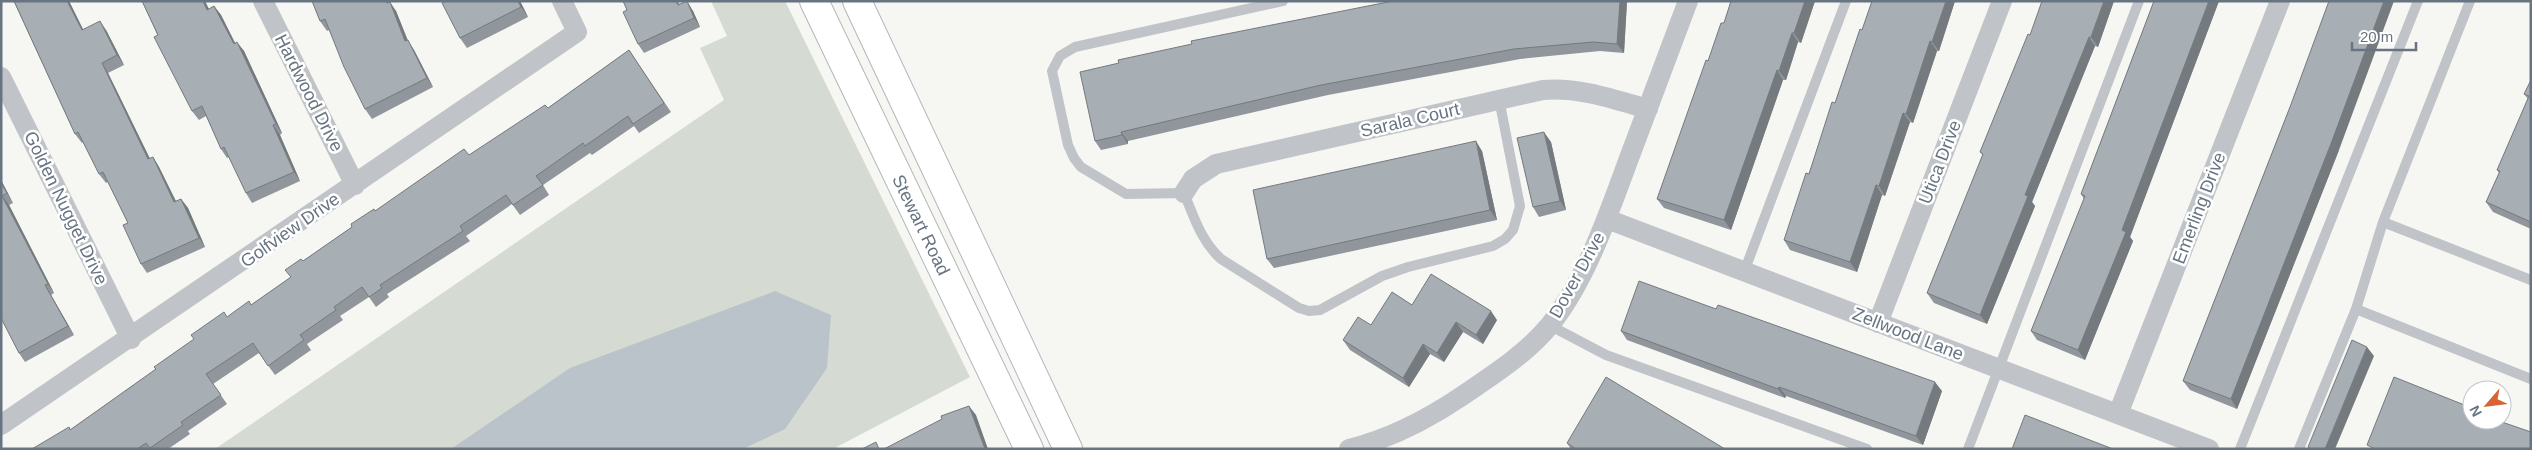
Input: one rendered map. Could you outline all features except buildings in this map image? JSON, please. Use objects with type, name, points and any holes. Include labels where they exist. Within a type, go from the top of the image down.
[{"type":"street","name":"Hardwood Drive","points":[[263,1],[355,185]]},
{"type":"street","name":"Golfview Drive","points":[[1,425],[131,339],[577,32],[562,1]]},
{"type":"street","name":"Stewart Road","points":[[814,1],[1029,449]]},
{"type":"street","name":"Stewart Road","points":[[857,1],[1068,449]]},
{"type":"street","name":"Dover Drive","points":[[1359,448],[1408,427],[1448,406],[1522,352],[1550,325],[1570,295],[1607,219],[1688,1]]},
{"type":"street","name":"Utica Drive","points":[[1878,323],[2002,1]]},
{"type":"street","name":"Emerling Drive","points":[[2118,414],[2280,1]]},
{"type":"street","name":"Golden Nugget Drive","points":[[1,77],[131,339]]},
{"type":"street","name":"Sarala Court","points":[[1184,193],[1193,179],[1216,164],[1543,90],[1558,88],[1590,92],[1648,109]]},
{"type":"street","name":"Zellwood Lane","points":[[1607,219],[2209,449]]},
{"type":"lane","points":[[1283,1],[1075,47],[1060,56],[1055,62],[1052,71],[1068,146],[1082,166],[1126,194],[1184,193],[1203,239],[1210,249],[1221,259],[1299,308],[1309,312],[1320,310],[1382,276],[1408,267],[1493,246],[1505,240],[1513,230],[1520,206],[1500,100]]},
{"type":"lane","points":[[1744,272],[1846,1]]},
{"type":"lane","points":[[1968,449],[2139,1]]},
{"type":"lane","points":[[2240,449],[2418,1]]},
{"type":"lane","points":[[2299,449],[2356,308],[2383,222],[2470,1]]},
{"type":"lane","points":[[2383,222],[2531,280]]},
{"type":"lane","points":[[2356,308],[2531,379]]},
{"type":"lane","points":[[1550,325],[1606,356],[1867,449]]},
{"type":"shaded area","points":[[711,1],[785,1],[970,377],[833,449],[215,449],[724,100],[700,48],[727,36]]},
{"type":"shaded area","points":[[775,291],[831,315],[827,368],[785,429],[743,449],[451,449],[570,368]]}]
